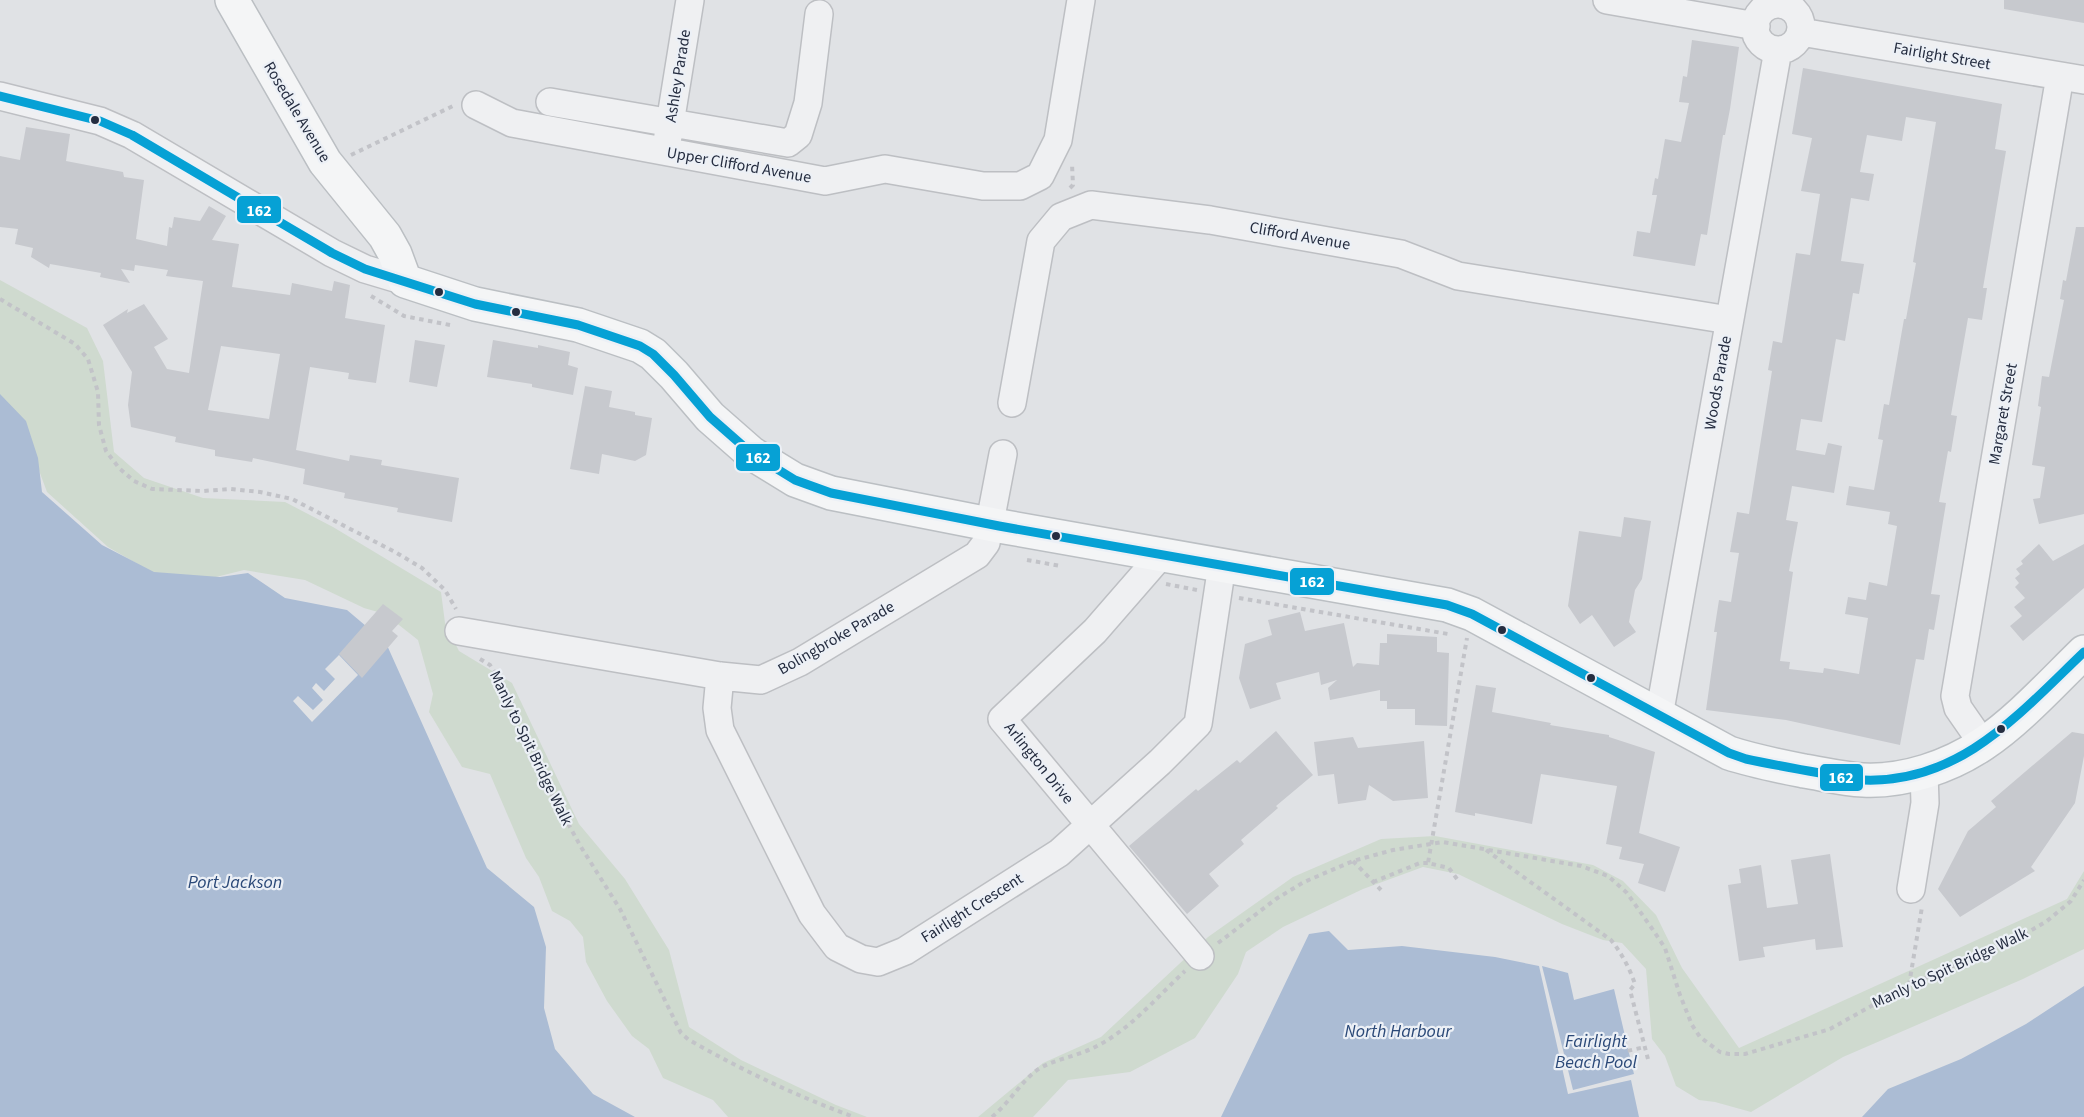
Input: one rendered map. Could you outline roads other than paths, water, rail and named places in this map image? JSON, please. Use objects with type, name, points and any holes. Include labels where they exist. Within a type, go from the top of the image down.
[{"type":"main road","name":"Rosedale Avenue","points":[[232,0],[328,166],[380,228],[395,254],[405,281]]},
{"type":"main road","points":[[405,281],[475,304],[578,325],[640,346],[653,354],[674,375],[728,435],[772,467],[795,480],[831,493],[990,524],[1160,569],[1222,565],[1436,603],[1472,614],[1659,716],[1729,753],[1746,759],[1862,780],[1898,778],[1924,772],[1958,758],[1983,744],[2005,727],[2084,651]]},
{"type":"street","name":"Ashley Parade","points":[[666,152],[690,0]]},
{"type":"street","name":"Upper Clifford Avenue","points":[[476,105],[512,123],[825,181],[885,169],[983,186],[1020,186],[1040,176],[1058,140],[1081,0]]},
{"type":"street","points":[[1607,0],[1756,26]]},
{"type":"street","points":[[1781,2],[1799,17],[1801,32],[1798,40],[1792,45],[1778,50],[1760,40],[1756,26],[1765,8],[1781,2]]},
{"type":"street","points":[[550,102],[788,143],[798,135],[808,103],[819,14]]},
{"type":"street","name":"Fairlight Street","points":[[1801,32],[2072,78]]},
{"type":"street","name":"Woods Parade","points":[[1659,716],[1778,50]]},
{"type":"street","name":"Margaret Street","points":[[1983,744],[1958,708],[1955,696],[2072,78]]},
{"type":"street","points":[[0,96],[100,121],[132,135],[332,253],[365,269],[405,281]]},
{"type":"street","name":"Clifford Avenue","points":[[1012,403],[1041,240],[1061,217],[1091,205],[1210,220],[1401,254],[1458,276],[1729,320]]},
{"type":"street","name":"Bolingbroke Parade","points":[[459,631],[720,676],[761,680],[800,662],[977,555],[986,543],[1003,454]]},
{"type":"street","name":"Fairlight Crescent","points":[[720,676],[717,708],[720,730],[812,914],[837,947],[861,959],[878,962],[905,951],[1059,853],[1160,762],[1198,724],[1222,565]]},
{"type":"street","name":"Arlington Drive","points":[[1160,569],[1002,720],[1200,956]]},
{"type":"street","points":[[1911,889],[1925,803],[1924,772]]},
{"type":"water","name":"Port Jackson","points":[[0,394],[26,421],[38,458],[42,492],[102,545],[154,572],[220,577],[248,573],[285,598],[347,610],[386,643],[487,868],[534,907],[546,947],[544,1008],[555,1049],[593,1094],[635,1117],[0,1117]]},
{"type":"water","name":"North Harbour","points":[[1329,931],[1348,950],[1402,946],[1495,957],[1539,966],[1568,1094],[1631,1080],[1639,1117],[1221,1117],[1309,934]]},
{"type":"water","name":"Fairlight Beach Pool","points":[[1542,966],[1568,973],[1574,1000],[1614,989],[1634,1074],[1573,1090]]},
{"type":"water","points":[[2084,986],[2084,1117],[1862,1117],[1888,1089],[1961,1059],[2026,1024]]}]
